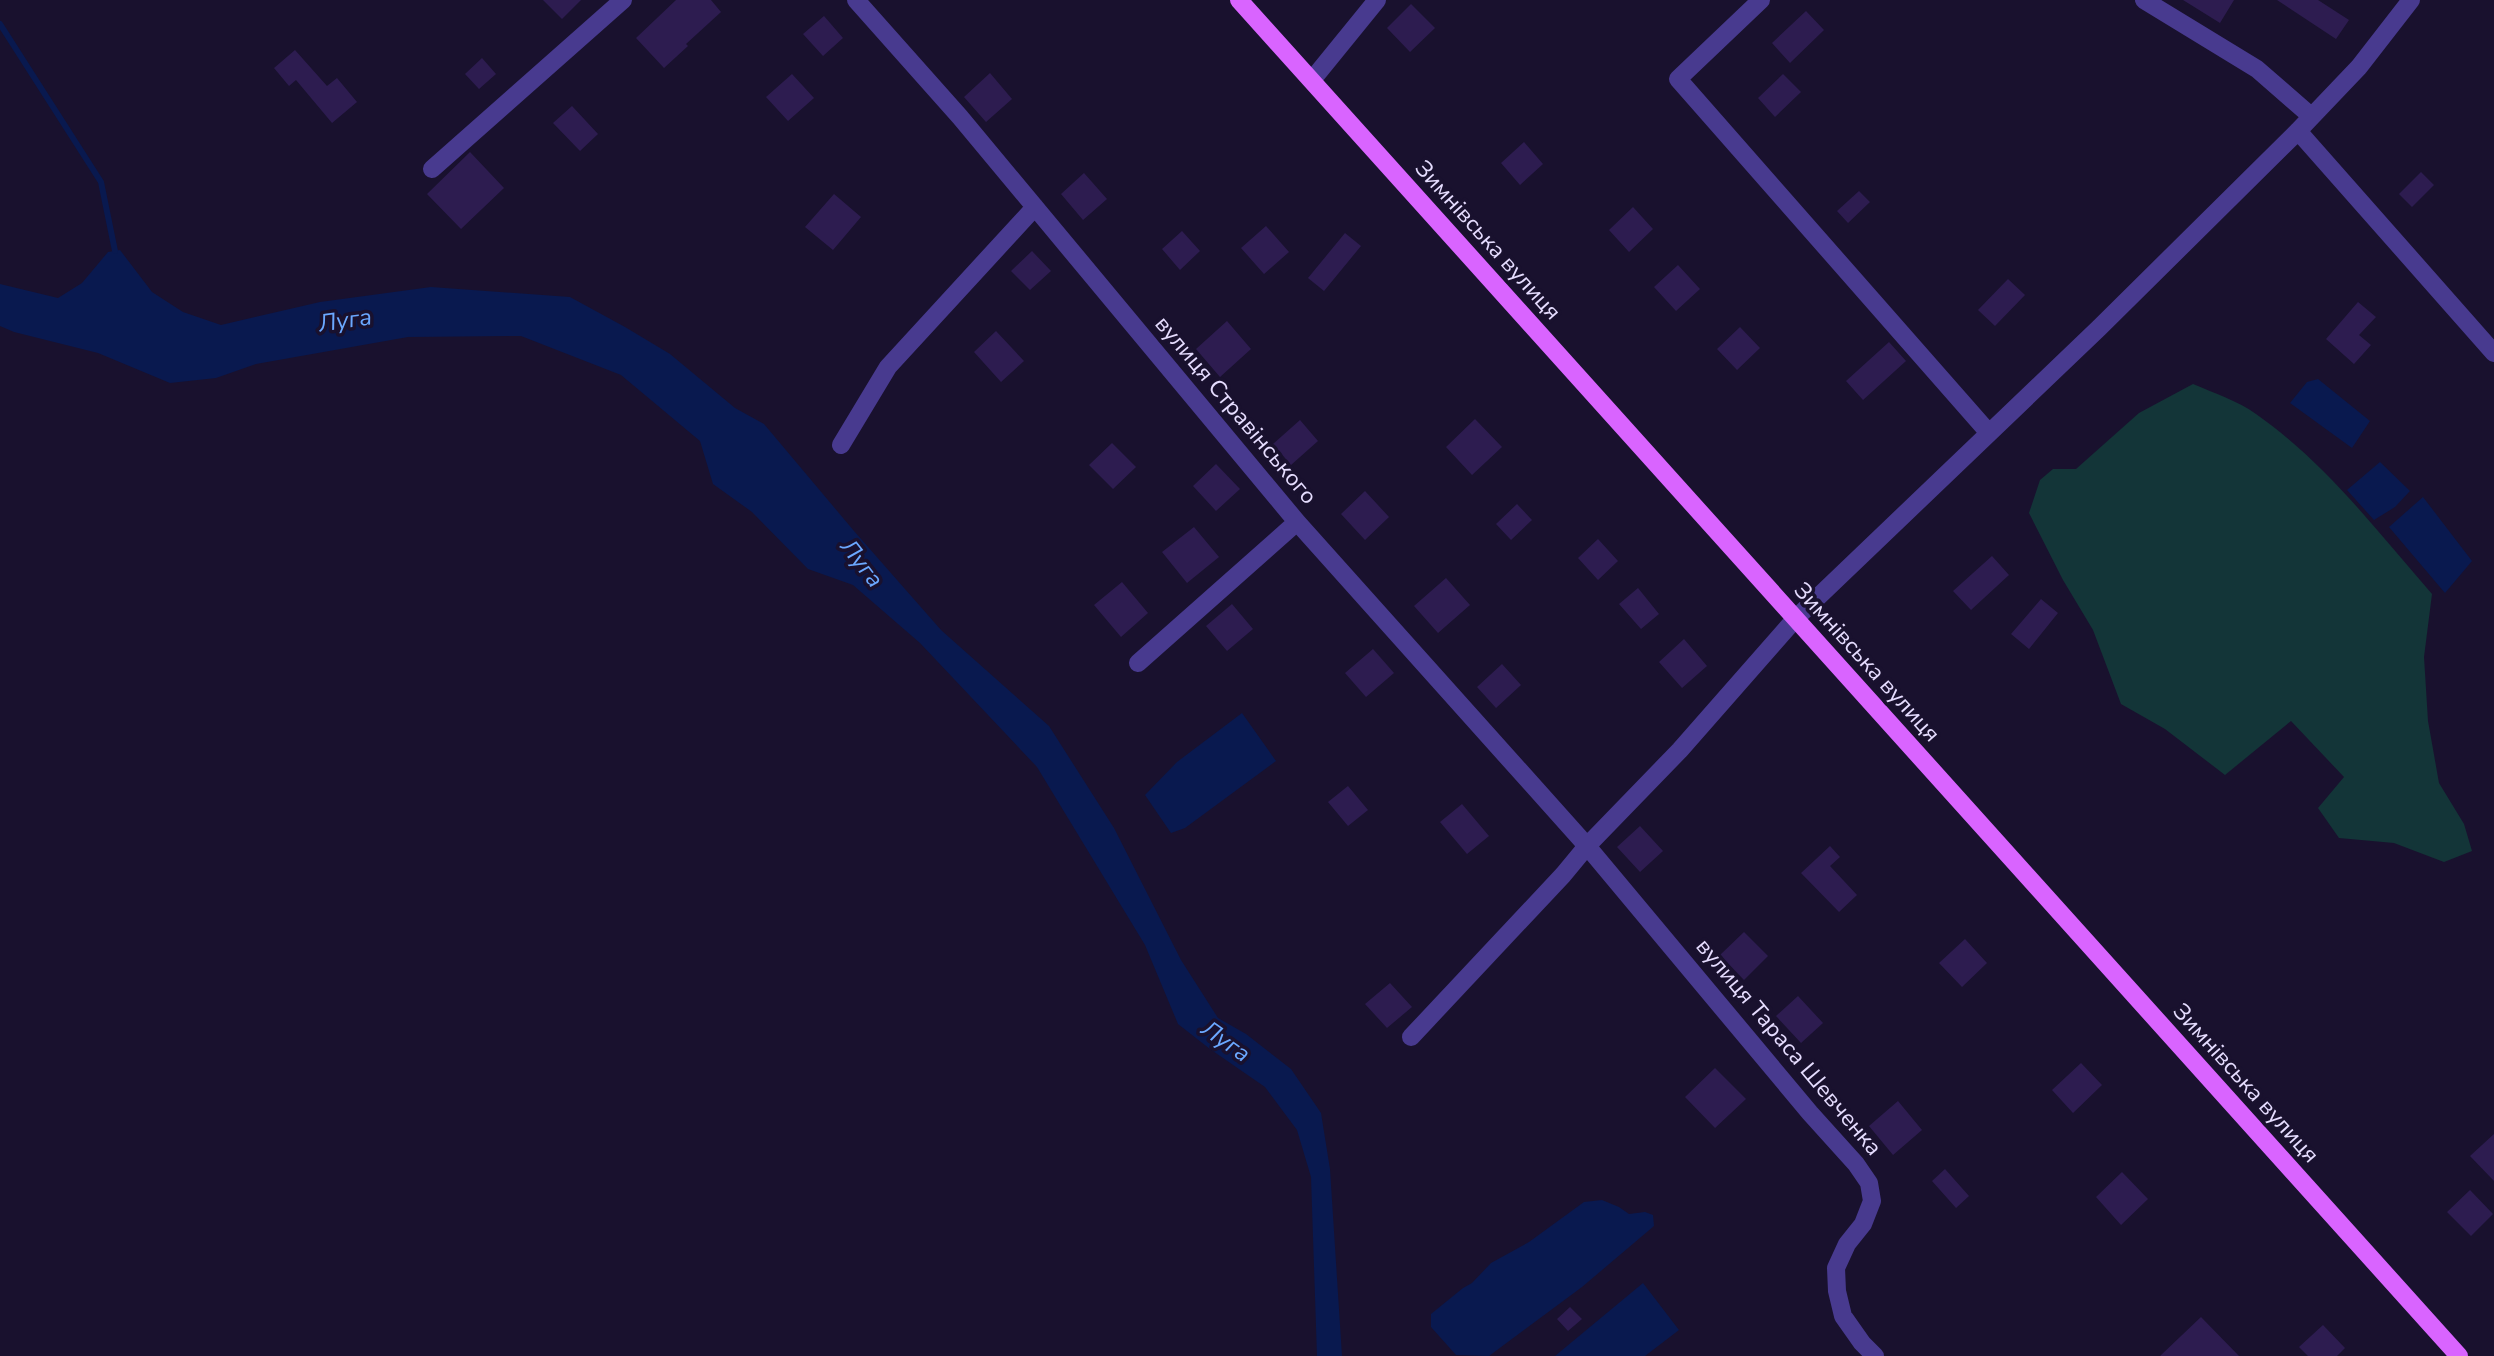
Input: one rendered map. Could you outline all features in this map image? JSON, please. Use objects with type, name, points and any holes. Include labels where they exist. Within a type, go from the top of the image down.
[{"type":"main road","name":"Зимнівська вулиця","points":[[1240,0],[2459,1356]]},
{"type":"street","points":[[432,169],[622,0]]},
{"type":"street","name":"вулиця Стравінського","points":[[856,0],[960,117],[1297,522],[1592,852]]},
{"type":"street","points":[[1311,80],[1377,0]]},
{"type":"street","points":[[1761,0],[1678,79],[1989,433]]},
{"type":"street","points":[[2144,0],[2258,69],[2311,116]]},
{"type":"street","points":[[1410,1037],[1563,875],[1592,852],[1794,618],[1989,433],[2298,131],[2359,67],[2411,0]]},
{"type":"street","points":[[2298,131],[2494,353]]},
{"type":"street","points":[[841,445],[888,367],[1035,207]]},
{"type":"street","points":[[1138,663],[1297,522]]},
{"type":"street","name":"вулиця Тараса Шевченка","points":[[1592,852],[1810,1113],[1856,1164],[1869,1183],[1872,1201],[1863,1224],[1847,1244],[1836,1268],[1837,1291],[1843,1316],[1875,1356]]},
{"type":"green space","points":[[2193,384],[2249,409],[2305,454],[2349,498],[2432,594],[2424,657],[2428,721],[2439,783],[2464,824],[2472,851],[2444,862],[2394,843],[2339,838],[2318,808],[2344,777],[2291,721],[2225,775],[2165,729],[2121,704],[2093,630],[2063,580],[2029,513],[2040,480],[2053,469],[2076,469],[2139,413]]},
{"type":"water","name":"Луга","points":[[120,250],[152,292],[183,312],[221,325],[320,302],[431,287],[570,297],[670,354],[735,408],[764,424],[941,630],[1049,726],[1114,828],[1181,960],[1218,1018],[1246,1034],[1291,1069],[1321,1113],[1330,1169],[1342,1356],[1317,1356],[1311,1177],[1297,1130],[1265,1087],[1178,1024],[1145,945],[1037,767],[920,643],[853,585],[808,569],[752,512],[713,484],[700,441],[621,375],[521,336],[408,337],[256,364],[216,378],[170,383],[98,353],[0,326],[0,284],[58,298],[82,283],[108,252]]},
{"type":"water","points":[[2318,379],[2370,421],[2352,448],[2290,403],[2307,382]]},
{"type":"water","points":[[2380,462],[2410,491],[2395,507],[2374,520],[2347,490]]},
{"type":"water","points":[[2423,497],[2472,561],[2445,593],[2389,527]]},
{"type":"water","points":[[1242,713],[1276,761],[1185,828],[1171,833],[1145,795],[1177,762]]},
{"type":"water","points":[[1602,1200],[1629,1214],[1645,1212],[1653,1215],[1654,1226],[1582,1287],[1489,1356],[1456,1355],[1431,1327],[1431,1314],[1472,1283],[1491,1263],[1529,1242],[1584,1202]]},
{"type":"water","points":[[1643,1283],[1679,1330],[1645,1356],[1555,1356]]},
{"type":"building","points":[[543,0],[581,0],[562,19]]},
{"type":"building","points":[[676,0],[711,0],[721,12],[664,68],[636,38]]},
{"type":"building","points":[[2183,0],[2234,0],[2220,23]]},
{"type":"building","points":[[2277,0],[2318,0],[2349,20],[2336,39]]},
{"type":"building","points":[[1411,4],[1435,28],[1410,52],[1387,28]]},
{"type":"building","points":[[1806,11],[1824,30],[1790,63],[1772,43]]},
{"type":"building","points":[[824,16],[843,38],[823,56],[803,34]]},
{"type":"building","points":[[295,50],[327,86],[337,78],[357,102],[332,123],[296,80],[289,86],[274,68]]},
{"type":"building","points":[[482,58],[496,74],[479,89],[465,74]]},
{"type":"building","points":[[990,73],[1012,99],[986,122],[964,97]]},
{"type":"building","points":[[792,74],[814,98],[788,121],[766,97]]},
{"type":"building","points":[[1783,74],[1801,92],[1775,117],[1758,98]]},
{"type":"building","points":[[572,106],[598,134],[580,151],[553,123]]},
{"type":"building","points":[[1524,142],[1543,164],[1520,185],[1501,163]]},
{"type":"building","points":[[470,152],[504,188],[461,229],[427,194]]},
{"type":"building","points":[[2421,172],[2434,185],[2412,207],[2399,194]]},
{"type":"building","points":[[1084,173],[1107,199],[1083,220],[1061,194]]},
{"type":"building","points":[[1859,191],[1870,202],[1848,223],[1837,211]]},
{"type":"building","points":[[834,194],[861,217],[833,250],[805,227]]},
{"type":"building","points":[[1633,207],[1653,229],[1629,252],[1609,230]]},
{"type":"building","points":[[1266,226],[1289,252],[1264,274],[1241,248]]},
{"type":"building","points":[[1182,231],[1200,251],[1180,270],[1162,249]]},
{"type":"building","points":[[1345,233],[1361,246],[1324,291],[1308,278]]},
{"type":"building","points":[[1032,251],[1051,271],[1030,290],[1011,271]]},
{"type":"building","points":[[1678,265],[1700,289],[1676,311],[1654,287]]},
{"type":"building","points":[[2008,279],[2025,295],[1995,326],[1978,310]]},
{"type":"building","points":[[2358,302],[2376,317],[2359,335],[2371,345],[2354,364],[2326,339]]},
{"type":"building","points":[[1227,321],[1251,349],[1220,377],[1196,349]]},
{"type":"building","points":[[1740,327],[1760,348],[1737,370],[1717,349]]},
{"type":"building","points":[[996,331],[1024,361],[1001,382],[974,352]]},
{"type":"building","points":[[1889,342],[1906,361],[1863,400],[1846,381]]},
{"type":"building","points":[[1475,419],[1502,447],[1472,475],[1446,447]]},
{"type":"building","points":[[1300,420],[1318,441],[1291,465],[1273,444]]},
{"type":"building","points":[[1112,443],[1136,467],[1113,489],[1089,465]]},
{"type":"building","points":[[1216,464],[1240,489],[1216,511],[1193,486]]},
{"type":"building","points":[[1365,491],[1389,517],[1365,540],[1341,514]]},
{"type":"building","points":[[1517,504],[1532,520],[1511,540],[1496,524]]},
{"type":"building","points":[[1194,527],[1219,557],[1187,583],[1162,552]]},
{"type":"building","points":[[1598,539],[1618,561],[1598,580],[1578,558]]},
{"type":"building","points":[[1992,556],[2009,575],[1971,610],[1953,591]]},
{"type":"building","points":[[1446,578],[1470,605],[1438,633],[1414,606]]},
{"type":"building","points":[[1122,582],[1148,613],[1121,637],[1094,605]]},
{"type":"building","points":[[1638,588],[1659,614],[1641,629],[1619,604]]},
{"type":"building","points":[[2041,599],[2058,613],[2029,649],[2011,634]]},
{"type":"building","points":[[1232,604],[1253,629],[1227,651],[1206,626]]},
{"type":"building","points":[[1684,639],[1707,666],[1682,688],[1659,662]]},
{"type":"building","points":[[1373,649],[1394,673],[1366,697],[1345,673]]},
{"type":"building","points":[[1502,664],[1521,685],[1496,708],[1477,687]]},
{"type":"building","points":[[1348,786],[1368,810],[1348,826],[1328,802]]},
{"type":"building","points":[[1462,804],[1489,836],[1467,854],[1440,822]]},
{"type":"building","points":[[1640,826],[1663,851],[1640,872],[1617,847]]},
{"type":"building","points":[[1830,846],[1840,857],[1830,866],[1857,895],[1839,912],[1801,873]]},
{"type":"building","points":[[1744,932],[1768,956],[1744,980],[1720,955]]},
{"type":"building","points":[[1965,939],[1987,963],[1962,987],[1939,963]]},
{"type":"building","points":[[1390,983],[1412,1007],[1387,1028],[1365,1004]]},
{"type":"building","points":[[1798,996],[1823,1023],[1801,1043],[1776,1016]]},
{"type":"building","points":[[2081,1063],[2102,1085],[2073,1113],[2052,1090]]},
{"type":"building","points":[[1715,1068],[1746,1099],[1715,1128],[1685,1097]]},
{"type":"building","points":[[1898,1101],[1922,1130],[1893,1155],[1869,1126]]},
{"type":"building","points":[[2494,1134],[2494,1181],[2470,1156]]},
{"type":"building","points":[[1945,1169],[1969,1196],[1956,1208],[1932,1181]]},
{"type":"building","points":[[2122,1172],[2148,1199],[2121,1225],[2096,1197]]},
{"type":"building","points":[[2470,1190],[2493,1214],[2471,1236],[2447,1212]]},
{"type":"building","points":[[1570,1307],[1582,1319],[1568,1331],[1557,1319]]},
{"type":"building","points":[[2201,1317],[2239,1356],[2160,1356]]},
{"type":"building","points":[[2323,1325],[2345,1348],[2337,1356],[2308,1356],[2299,1347]]},
{"type":"waterway","points":[[0,24],[101,182],[115,251]]}]
